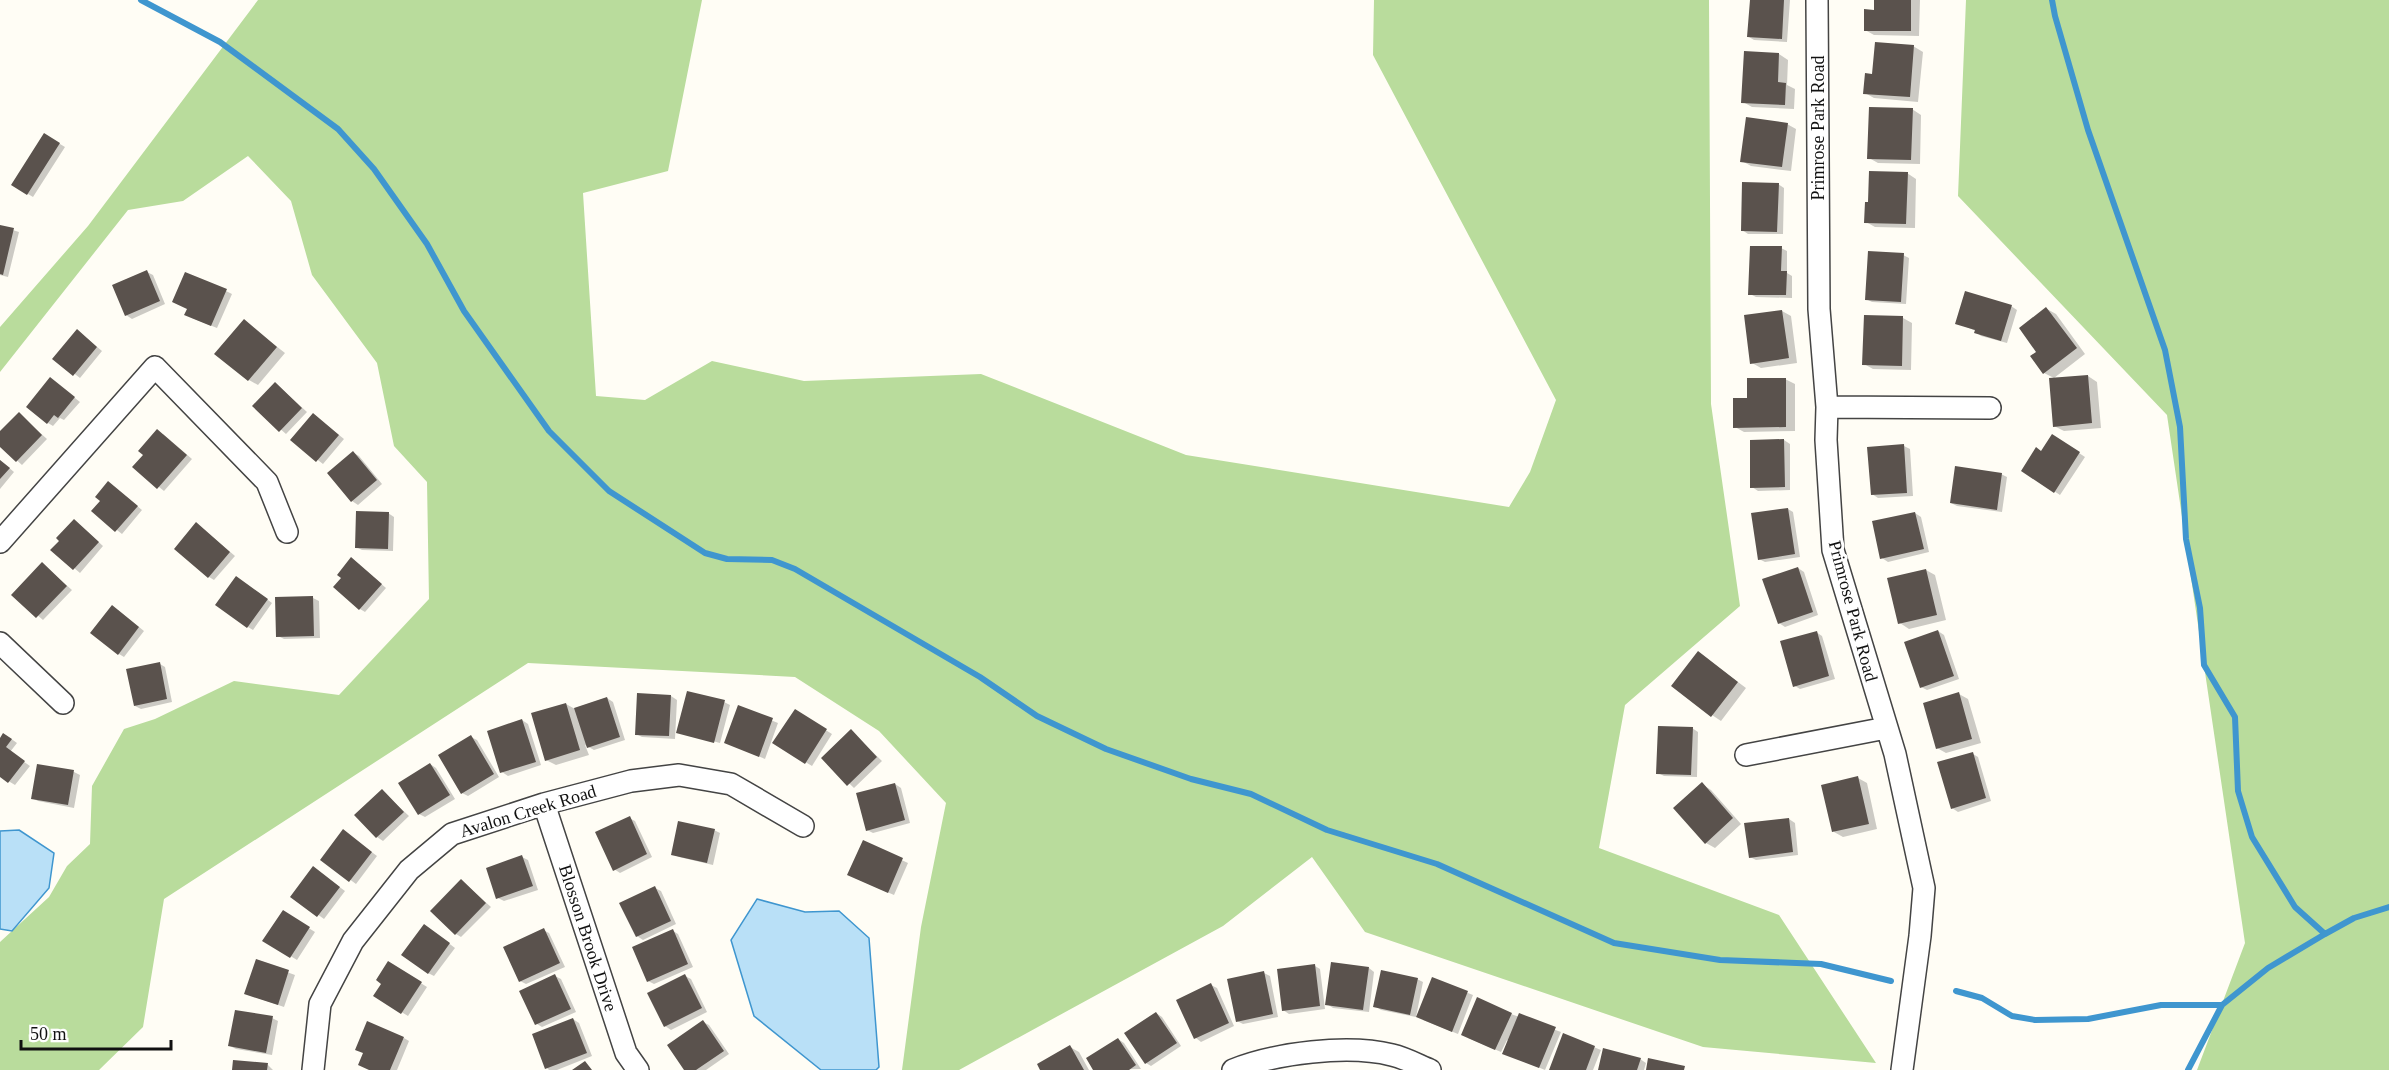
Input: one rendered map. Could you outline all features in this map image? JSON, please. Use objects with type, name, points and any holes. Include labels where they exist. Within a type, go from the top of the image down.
[{"type":"street","name":"Primrose Park Road","points":[[1817,0],[1819,309],[1827,406],[1826,440],[1833,550],[1895,754],[1924,888],[1902,1070]]},
{"type":"street","points":[[0,542],[155,367],[267,482],[286,532]]},
{"type":"street","points":[[1827,406],[1990,408]]},
{"type":"street","points":[[0,643],[63,702]]},
{"type":"street","points":[[1746,755],[1886,728]]},
{"type":"street","name":"Avalon Creek Road","points":[[313,1070],[320,1004],[353,941],[409,870],[452,834],[544,804],[631,781],[679,775],[731,784],[803,826]]},
{"type":"street","name":"Blosson Brook Drive","points":[[544,804],[626,1053],[638,1070]]},
{"type":"street","points":[[1233,1070],[1276,1057],[1342,1050],[1391,1055],[1430,1070]]},
{"type":"green space","points":[[258,0],[702,0],[668,171],[583,193],[596,396],[645,400],[712,361],[804,381],[981,374],[1186,455],[1509,507],[1530,472],[1556,400],[1373,55],[1374,0],[1709,0],[1711,404],[1740,606],[1625,705],[1599,848],[1779,915],[1876,1063],[1703,1047],[1365,932],[1312,857],[1223,926],[959,1070],[902,1070],[921,927],[946,803],[879,731],[795,677],[528,663],[164,899],[143,1027],[99,1070],[0,1070],[0,942],[49,897],[67,866],[90,844],[92,786],[124,729],[155,719],[234,681],[339,695],[429,599],[427,482],[394,446],[377,363],[312,275],[291,201],[248,156],[183,201],[128,210],[0,372],[0,327],[88,226]]},
{"type":"green space","points":[[1966,0],[2389,0],[2389,1070],[2197,1070],[2245,943],[2167,415],[1958,196]]},
{"type":"water","points":[[19,830],[54,853],[49,888],[12,931],[0,929],[0,831]]},
{"type":"water","points":[[757,899],[805,912],[839,911],[869,938],[879,1067],[876,1070],[821,1070],[754,1016],[731,940]]},
{"type":"building","points":[[1750,0],[1784,0],[1782,39],[1747,37]]},
{"type":"building","points":[[1874,0],[1911,0],[1911,31],[1864,31],[1864,9],[1874,10]]},
{"type":"building","points":[[1875,42],[1914,45],[1910,97],[1863,94],[1865,73],[1872,74]]},
{"type":"building","points":[[1744,51],[1779,53],[1778,82],[1786,83],[1785,105],[1741,103]]},
{"type":"building","points":[[1869,107],[1913,108],[1911,160],[1867,159]]},
{"type":"building","points":[[1746,117],[1788,123],[1782,167],[1740,162]]},
{"type":"building","points":[[44,133],[60,143],[27,195],[11,185]]},
{"type":"building","points":[[1869,171],[1908,172],[1906,224],[1864,223],[1865,202],[1868,202]]},
{"type":"building","points":[[1742,182],[1779,183],[1777,232],[1741,231]]},
{"type":"building","points":[[0,225],[14,228],[3,275],[0,274]]},
{"type":"building","points":[[1750,246],[1782,246],[1781,271],[1787,271],[1786,295],[1748,295]]},
{"type":"building","points":[[1868,251],[1904,253],[1901,302],[1865,300]]},
{"type":"building","points":[[147,270],[160,301],[125,316],[112,285]]},
{"type":"building","points":[[185,272],[227,289],[211,326],[184,315],[187,309],[172,302]]},
{"type":"building","points":[[1965,291],[2012,305],[2001,341],[1974,333],[1975,330],[1955,324]]},
{"type":"building","points":[[2046,307],[2077,348],[2043,374],[2030,356],[2036,352],[2019,328]]},
{"type":"building","points":[[1782,310],[1789,358],[1750,364],[1744,315]]},
{"type":"building","points":[[1864,315],[1903,316],[1902,366],[1862,365]]},
{"type":"building","points":[[244,319],[277,347],[248,381],[214,354]]},
{"type":"building","points":[[77,329],[97,347],[73,376],[52,359]]},
{"type":"building","points":[[2088,375],[2092,423],[2053,427],[2049,378]]},
{"type":"building","points":[[50,377],[75,397],[58,418],[54,415],[47,424],[26,407]]},
{"type":"building","points":[[1747,378],[1786,378],[1786,427],[1733,428],[1733,398],[1747,398]]},
{"type":"building","points":[[275,382],[302,408],[279,432],[252,406]]},
{"type":"building","points":[[19,412],[42,435],[16,462],[0,447],[0,431]]},
{"type":"building","points":[[313,413],[339,435],[316,462],[290,440]]},
{"type":"building","points":[[157,429],[187,455],[157,489],[132,467],[143,455],[138,451]]},
{"type":"building","points":[[2052,434],[2080,452],[2054,493],[2021,471],[2036,447],[2041,451]]},
{"type":"building","points":[[1784,439],[1785,487],[1750,488],[1750,440]]},
{"type":"building","points":[[1904,444],[1907,493],[1871,495],[1867,447]]},
{"type":"building","points":[[353,451],[377,480],[351,502],[327,473]]},
{"type":"building","points":[[0,460],[10,468],[0,479]]},
{"type":"building","points":[[1955,466],[2002,473],[1997,510],[1950,503]]},
{"type":"building","points":[[108,481],[138,506],[115,532],[91,511],[100,501],[95,497]]},
{"type":"building","points":[[1788,508],[1795,554],[1758,560],[1751,513]]},
{"type":"building","points":[[356,511],[389,512],[388,549],[355,548]]},
{"type":"building","points":[[1915,512],[1924,549],[1880,559],[1872,521]]},
{"type":"building","points":[[74,519],[99,542],[73,570],[50,550],[59,541],[56,538]]},
{"type":"building","points":[[196,522],[230,552],[208,578],[174,549]]},
{"type":"building","points":[[351,557],[382,584],[359,610],[333,587],[341,578],[337,575]]},
{"type":"building","points":[[42,562],[67,586],[36,618],[11,595]]},
{"type":"building","points":[[1798,567],[1813,612],[1778,624],[1762,579]]},
{"type":"building","points":[[1926,569],[1937,615],[1898,624],[1887,578]]},
{"type":"building","points":[[236,576],[268,599],[247,628],[215,605]]},
{"type":"building","points":[[313,596],[314,636],[276,637],[275,597]]},
{"type":"building","points":[[112,605],[139,627],[118,655],[90,633]]},
{"type":"building","points":[[1938,630],[1954,676],[1920,688],[1904,642]]},
{"type":"building","points":[[1817,631],[1829,676],[1793,687],[1780,641]]},
{"type":"building","points":[[1698,651],[1738,682],[1711,717],[1671,686]]},
{"type":"building","points":[[160,662],[167,699],[134,706],[126,669]]},
{"type":"building","points":[[687,691],[725,700],[714,743],[676,733]]},
{"type":"building","points":[[1959,692],[1972,739],[1936,749],[1923,703]]},
{"type":"building","points":[[637,693],[671,695],[669,736],[635,735]]},
{"type":"building","points":[[607,697],[620,737],[587,748],[574,708]]},
{"type":"building","points":[[566,703],[580,750],[545,761],[531,713]]},
{"type":"building","points":[[738,705],[773,718],[759,757],[724,743]]},
{"type":"building","points":[[795,709],[827,729],[805,764],[772,743]]},
{"type":"building","points":[[522,719],[536,762],[500,773],[487,731]]},
{"type":"building","points":[[1658,726],[1693,727],[1691,775],[1656,774]]},
{"type":"building","points":[[851,729],[877,757],[847,786],[821,758]]},
{"type":"building","points":[[3,733],[12,739],[6,747],[25,761],[8,783],[0,777],[0,738]]},
{"type":"building","points":[[471,735],[494,774],[461,794],[438,755]]},
{"type":"building","points":[[1973,752],[1986,798],[1951,809],[1937,762]]},
{"type":"building","points":[[430,763],[450,795],[418,815],[398,783]]},
{"type":"building","points":[[37,764],[74,770],[68,805],[31,799]]},
{"type":"building","points":[[1858,776],[1869,824],[1832,832],[1821,785]]},
{"type":"building","points":[[1702,782],[1733,818],[1705,844],[1673,808]]},
{"type":"building","points":[[895,783],[905,820],[866,831],[856,793]]},
{"type":"building","points":[[382,789],[404,812],[376,838],[354,815]]},
{"type":"building","points":[[630,816],[647,854],[613,871],[595,832]]},
{"type":"building","points":[[1789,818],[1793,852],[1749,858],[1744,823]]},
{"type":"building","points":[[678,821],[715,829],[707,863],[671,855]]},
{"type":"building","points":[[343,829],[372,852],[349,882],[320,860]]},
{"type":"building","points":[[863,840],[903,858],[888,893],[847,875]]},
{"type":"building","points":[[522,855],[533,886],[496,899],[486,868]]},
{"type":"building","points":[[313,866],[340,887],[317,917],[290,897]]},
{"type":"building","points":[[461,879],[486,903],[455,935],[430,911]]},
{"type":"building","points":[[655,886],[671,921],[636,937],[619,903]]},
{"type":"building","points":[[283,910],[310,927],[290,958],[262,941]]},
{"type":"building","points":[[424,924],[450,943],[428,974],[401,955]]},
{"type":"building","points":[[544,928],[560,963],[519,982],[503,947]]},
{"type":"building","points":[[673,929],[688,964],[647,982],[632,947]]},
{"type":"building","points":[[256,959],[289,970],[278,1005],[244,994]]},
{"type":"building","points":[[388,961],[422,982],[401,1014],[373,996],[381,984],[376,980]]},
{"type":"building","points":[[1331,962],[1369,967],[1363,1010],[1325,1005]]},
{"type":"building","points":[[1315,964],[1320,1006],[1282,1011],[1277,969]]},
{"type":"building","points":[[1381,970],[1418,978],[1410,1015],[1373,1007]]},
{"type":"building","points":[[1264,971],[1273,1014],[1236,1022],[1227,979]]},
{"type":"building","points":[[555,974],[571,1009],[535,1025],[519,991]]},
{"type":"building","points":[[685,974],[702,1008],[664,1027],[647,993]]},
{"type":"building","points":[[1432,977],[1468,991],[1452,1032],[1416,1017]]},
{"type":"building","points":[[1211,983],[1229,1023],[1194,1039],[1176,1000]]},
{"type":"building","points":[[1477,997],[1512,1013],[1495,1050],[1461,1035]]},
{"type":"building","points":[[235,1010],[273,1016],[266,1053],[228,1046]]},
{"type":"building","points":[[1156,1012],[1177,1043],[1145,1064],[1124,1033]]},
{"type":"building","points":[[1519,1013],[1556,1027],[1539,1068],[1502,1054]]},
{"type":"building","points":[[573,1018],[587,1053],[545,1069],[532,1034]]},
{"type":"building","points":[[703,1020],[724,1051],[696,1070],[684,1070],[667,1045]]},
{"type":"building","points":[[367,1021],[404,1037],[390,1070],[369,1070],[358,1065],[363,1053],[355,1050]]},
{"type":"building","points":[[1563,1033],[1595,1046],[1586,1070],[1549,1070]]},
{"type":"building","points":[[1118,1038],[1136,1065],[1129,1070],[1093,1070],[1086,1058]]},
{"type":"building","points":[[1070,1045],[1084,1070],[1040,1070],[1037,1064]]},
{"type":"building","points":[[1603,1048],[1641,1058],[1637,1070],[1598,1070]]},
{"type":"building","points":[[1648,1058],[1685,1066],[1684,1070],[1646,1070]]},
{"type":"building","points":[[233,1060],[268,1063],[267,1070],[232,1070]]},
{"type":"building","points":[[585,1061],[592,1070],[572,1070]]},
{"type":"waterway","points":[[141,0],[220,42],[338,129],[374,169],[427,244],[464,311],[549,431],[609,491],[705,553],[727,559],[772,560],[795,569],[980,677],[1037,716],[1106,749],[1191,779],[1251,794],[1327,830],[1437,864],[1614,943],[1720,960],[1821,964],[1891,981]]},
{"type":"waterway","points":[[2052,0],[2088,130],[2165,350],[2180,427],[2186,539],[2200,608],[2204,665],[2235,717],[2238,791],[2252,837],[2295,907],[2325,934]]},
{"type":"waterway","points":[[2188,1070],[2222,1005],[2268,968],[2325,934],[2354,918],[2389,907]]},
{"type":"waterway","points":[[1956,991],[1982,998],[2012,1016],[2035,1020],[2088,1019],[2161,1005],[2222,1005]]}]
